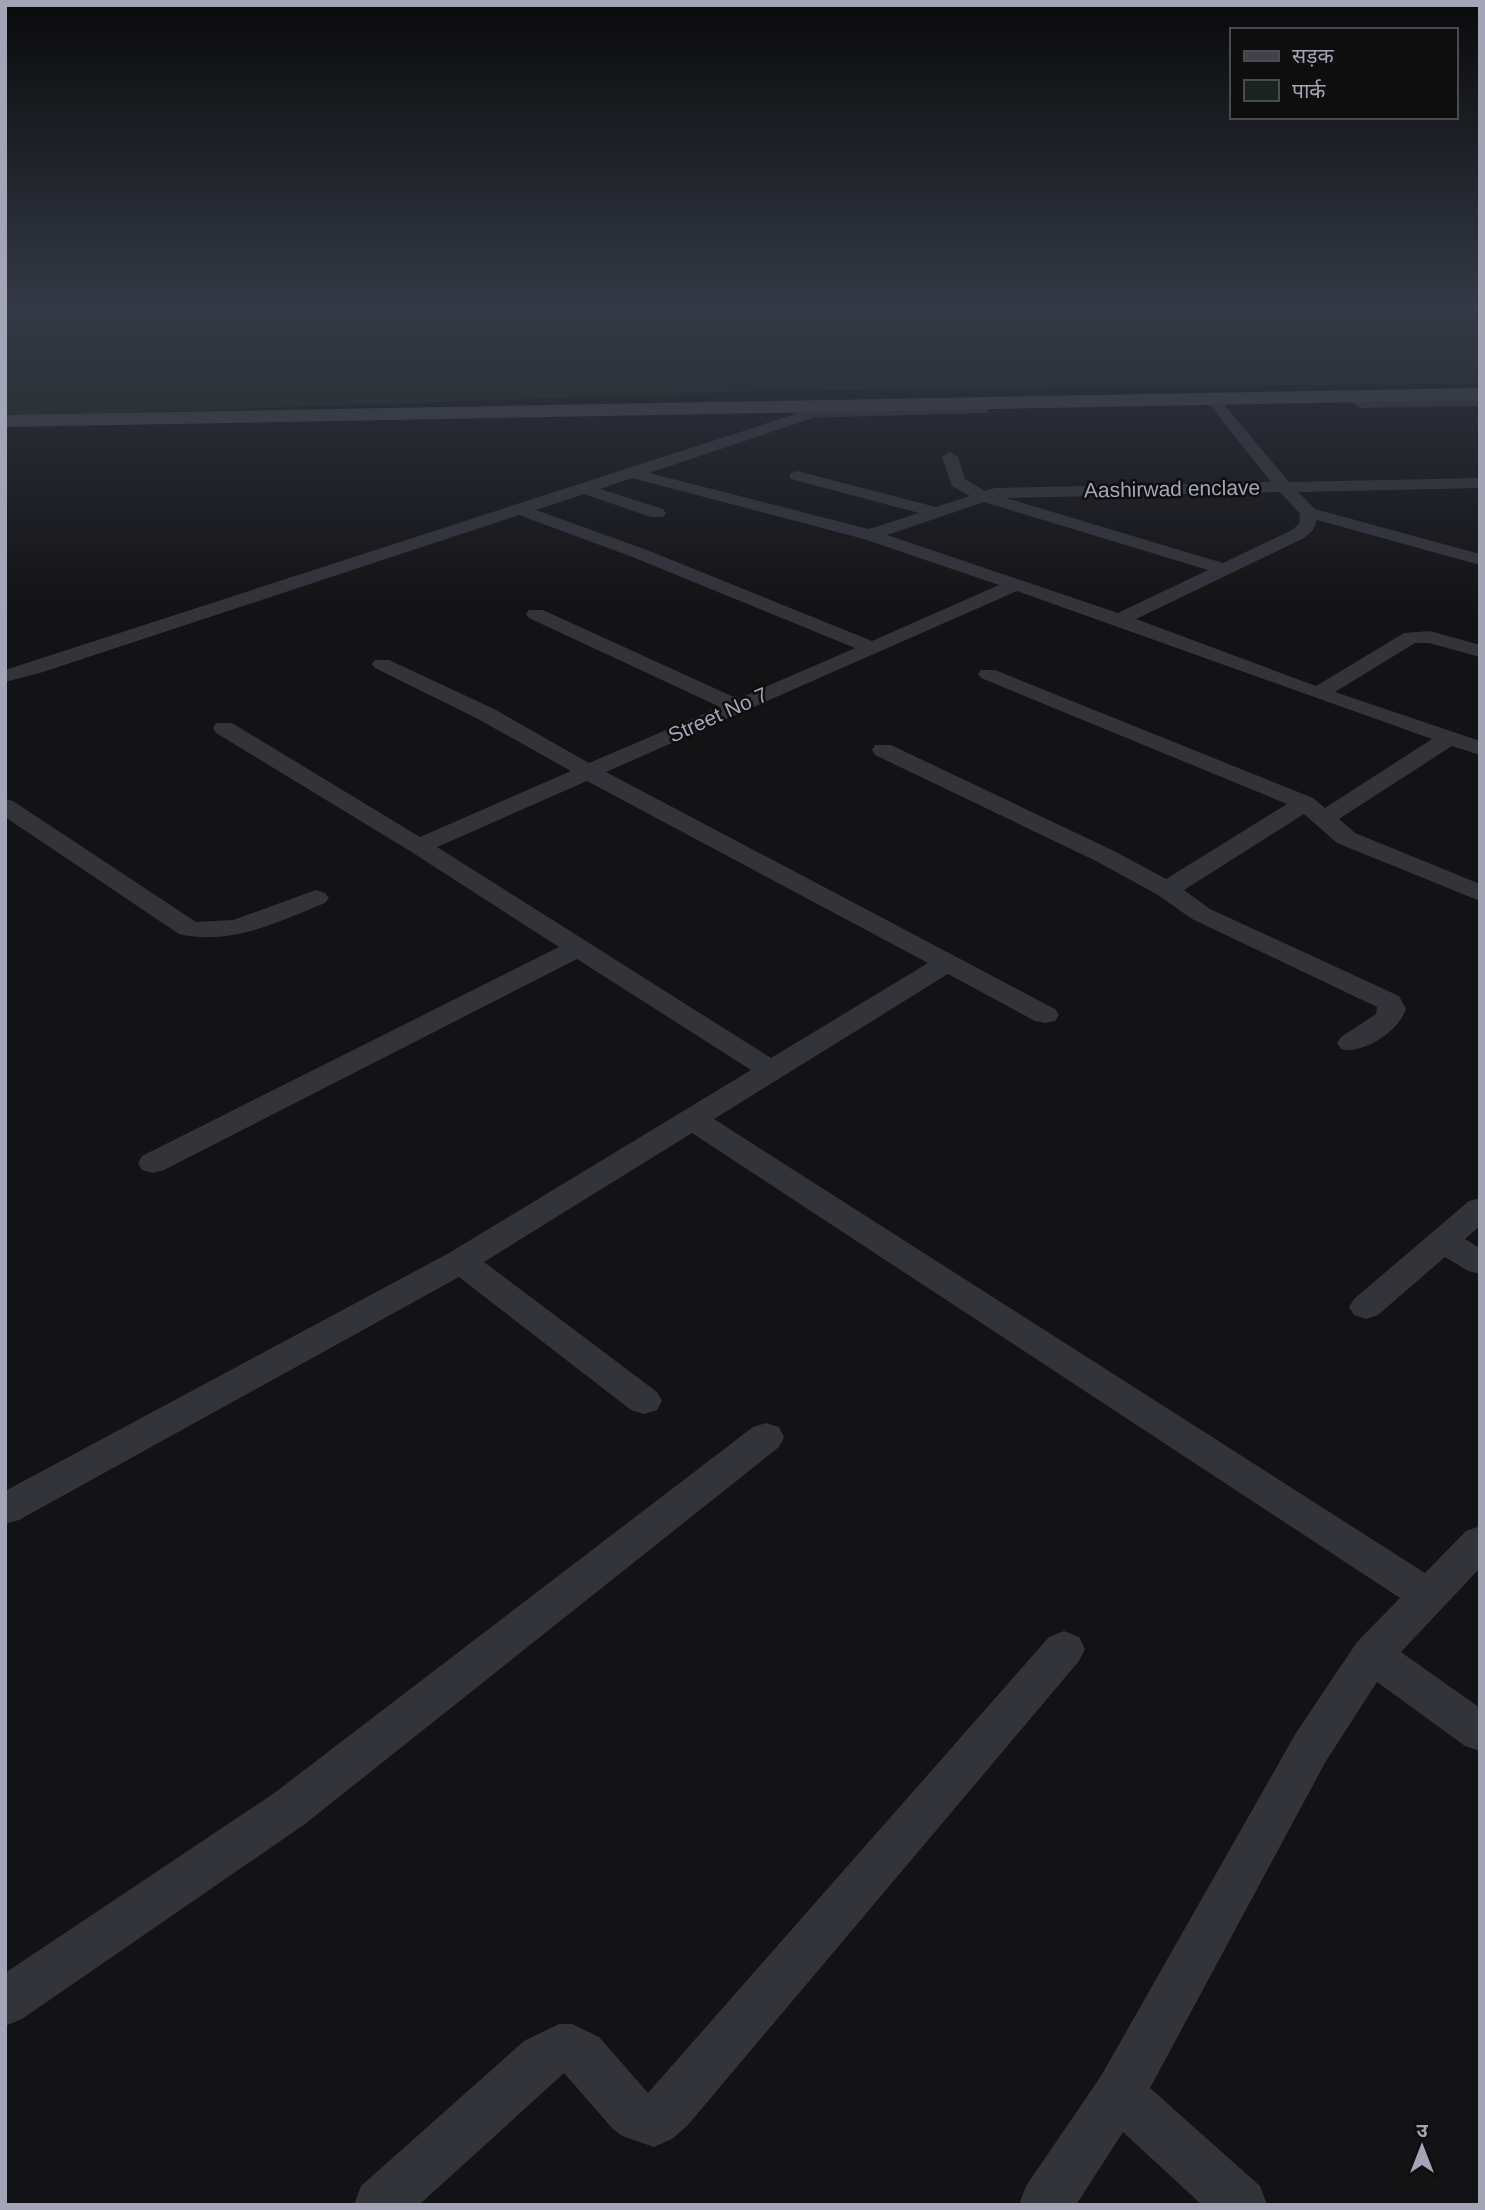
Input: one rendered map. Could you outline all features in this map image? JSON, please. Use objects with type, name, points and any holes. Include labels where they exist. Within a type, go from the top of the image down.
[{"type":"main road","points":[[5,421],[717,408]]},
{"type":"street","points":[[659,409],[670,408]]},
{"type":"street","points":[[659,409],[690,413],[1010,408]]},
{"type":"street","points":[[1219,408],[1284,488],[1309,513],[1480,561]]},
{"type":"street","points":[[5,676],[817,412]]},
{"type":"street","points":[[950,457],[958,482],[982,496],[1224,569]]},
{"type":"street","points":[[631,473],[870,535],[1480,748]]},
{"type":"street","points":[[797,476],[935,512]]},
{"type":"street","name":"Aashirwad enclave","points":[[870,535],[982,496],[1010,492],[1480,483]]},
{"type":"street","points":[[585,489],[657,513]]},
{"type":"street","points":[[521,510],[641,554],[872,648]]},
{"type":"street","points":[[1119,620],[1298,534],[1307,526],[1309,513]]},
{"type":"street","name":"Street No 7","points":[[419,846],[1016,585]]},
{"type":"street","points":[[536,614],[738,707]]},
{"type":"street","points":[[1319,693],[1411,637],[1430,637],[1480,651]]},
{"type":"street","points":[[382,664],[486,714],[588,772],[1045,1015]]},
{"type":"street","points":[[988,674],[1314,811],[1346,838],[1480,892]]},
{"type":"street","points":[[224,728],[419,846],[770,1070]]},
{"type":"street","points":[[1167,890],[1450,737]]},
{"type":"street","points":[[883,750],[1105,856],[1167,890],[1202,914],[1389,1002],[1392,1009],[1389,1018],[1350,1043]]},
{"type":"street","points":[[5,806],[188,928],[200,932],[228,930],[316,898]]},
{"type":"street","points":[[153,1163],[578,948]]},
{"type":"street","points":[[5,1509],[461,1261],[947,962]]},
{"type":"street","points":[[691,1118],[1429,1596]]},
{"type":"street","points":[[1366,1307],[1480,1208]]},
{"type":"street","points":[[1443,1241],[1480,1264]]},
{"type":"street","points":[[461,1261],[644,1401]]},
{"type":"street","points":[[5,2002],[289,1809],[766,1437]]},
{"type":"street","points":[[1045,2205],[1119,2094],[1311,1747],[1371,1655],[1480,1542]]},
{"type":"street","points":[[380,2205],[542,2059],[561,2048],[573,2049],[586,2059],[640,2119],[654,2121],[669,2108],[1064,1649]]},
{"type":"street","points":[[1371,1655],[1480,1731]]},
{"type":"street","points":[[1119,2094],[1241,2205]]},
{"type":"green space","points":[[5,408],[262,408],[5,417]]}]
